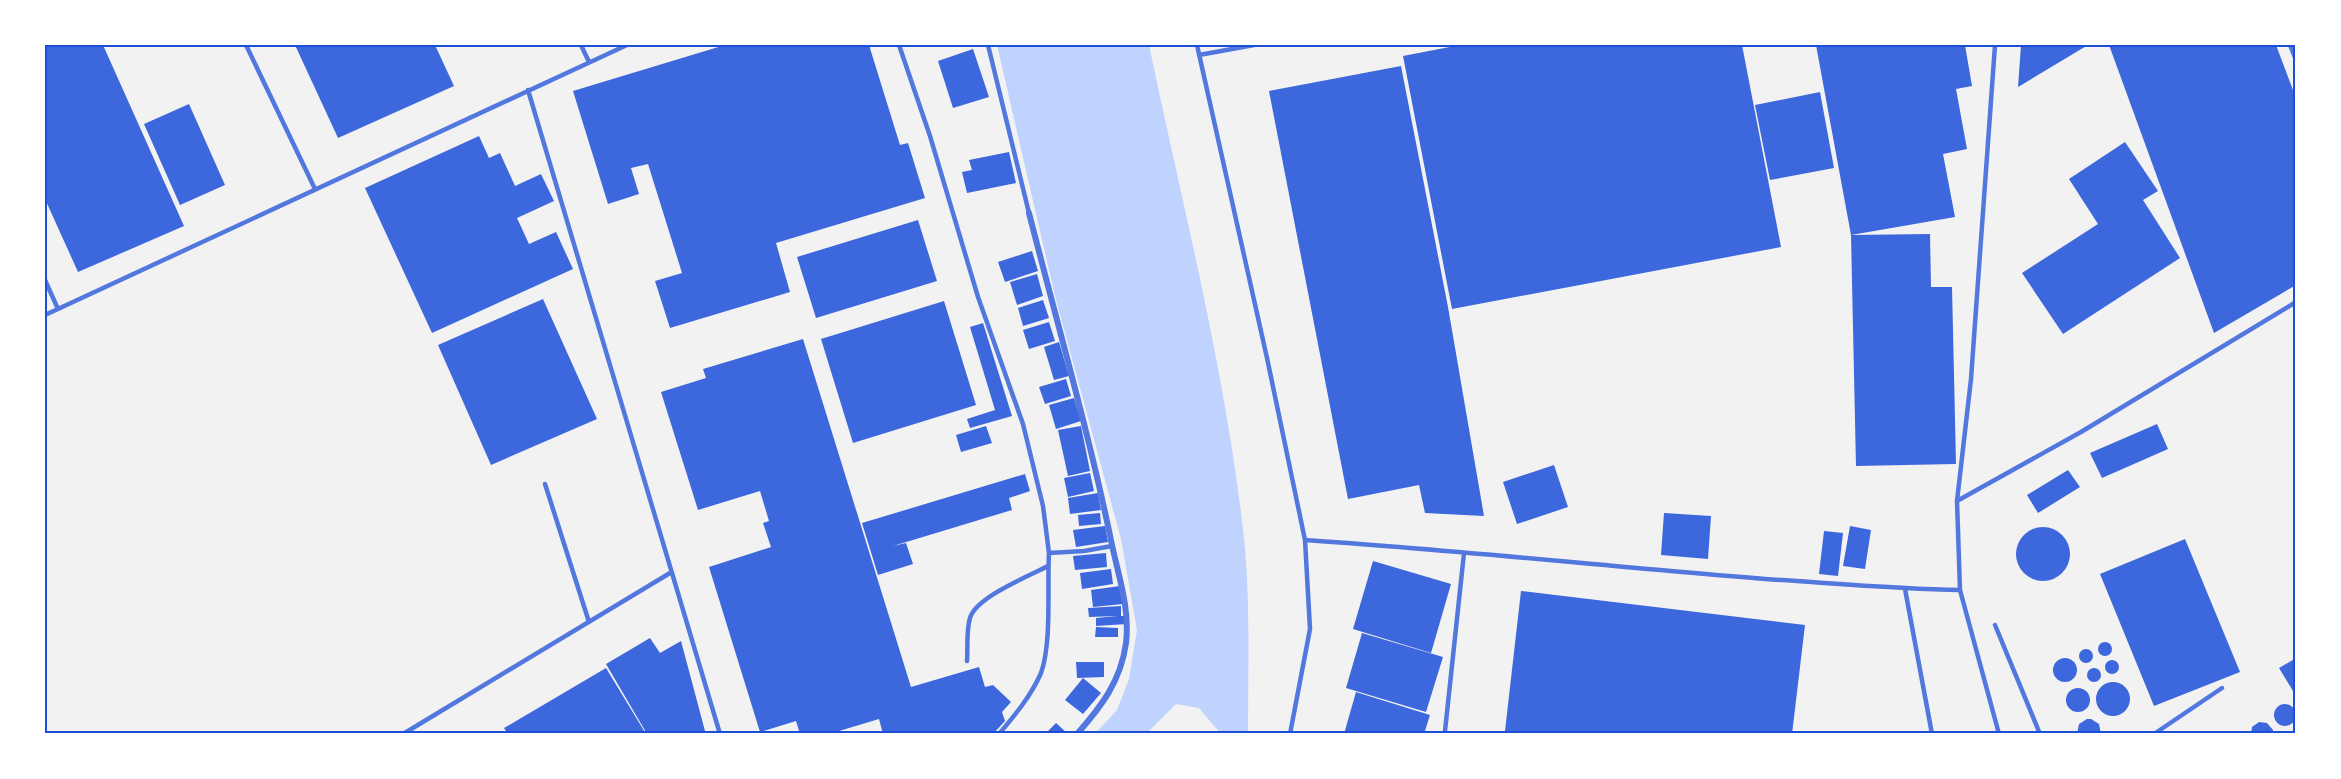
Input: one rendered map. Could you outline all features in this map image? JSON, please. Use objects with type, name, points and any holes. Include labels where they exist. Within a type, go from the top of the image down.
[{"type":"street","points":[[1029,213],[1090,450],[1123,589],[1128,622],[1124,656],[1109,695],[1077,734]]},
{"type":"lane","points":[[246,45],[315,189]]},
{"type":"lane","points":[[581,45],[589,62]]},
{"type":"lane","points":[[45,315],[627,45]]},
{"type":"lane","points":[[899,45],[930,136],[978,297],[1023,424],[1043,506],[1049,553],[1045,655],[1041,672],[1029,697],[999,734]]},
{"type":"lane","points":[[988,45],[1029,213]]},
{"type":"lane","points":[[1197,45],[1305,540],[1310,629],[1290,734]]},
{"type":"lane","points":[[1199,56],[1254,45]]},
{"type":"lane","points":[[1995,45],[1971,379],[1957,501],[1960,590],[1999,734]]},
{"type":"lane","points":[[2290,45],[2296,60]]},
{"type":"lane","points":[[528,90],[670,573],[720,734]]},
{"type":"lane","points":[[45,280],[58,309]]},
{"type":"lane","points":[[1957,501],[2081,432],[2296,302]]},
{"type":"lane","points":[[545,484],[589,622]]},
{"type":"lane","points":[[1305,540],[1607,567],[1905,589],[1960,590]]},
{"type":"lane","points":[[1049,553],[1084,551],[1112,546]]},
{"type":"lane","points":[[1445,730],[1464,553]]},
{"type":"lane","points":[[967,662],[970,618],[975,609],[985,600],[1048,566]]},
{"type":"lane","points":[[403,734],[670,573]]},
{"type":"lane","points":[[1905,589],[1932,734]]},
{"type":"lane","points":[[1995,625],[2040,734]]},
{"type":"lane","points":[[2154,734],[2222,688]]},
{"type":"water","points":[[997,45],[1149,45],[1201,282],[1234,461],[1247,574],[1248,734],[1221,734],[1199,708],[1176,704],[1146,734],[1095,734],[1117,710],[1129,679],[1137,630],[1121,539],[1055,296]]},
{"type":"building","points":[[45,45],[103,45],[184,226],[78,272],[45,199]]},
{"type":"building","points":[[295,45],[435,45],[454,86],[338,138]]},
{"type":"building","points":[[725,45],[869,45],[900,145],[908,143],[925,198],[776,243],[790,292],[670,328],[655,281],[682,273],[648,164],[631,168],[639,194],[608,204],[573,91]]},
{"type":"building","points":[[1460,45],[1742,45],[1781,247],[1452,309],[1403,56]]},
{"type":"building","points":[[1816,45],[1965,45],[1972,86],[1956,89],[1967,149],[1943,154],[1955,217],[1851,235]]},
{"type":"building","points":[[2021,45],[2088,45],[2018,87]]},
{"type":"building","points":[[2109,45],[2276,45],[2296,98],[2296,285],[2214,333]]},
{"type":"building","points":[[973,49],[989,97],[953,108],[938,61]]},
{"type":"building","points":[[1401,66],[1448,307],[1484,516],[1425,513],[1419,485],[1348,499],[1269,91]]},
{"type":"building","points":[[1820,92],[1834,168],[1770,180],[1755,105]]},
{"type":"building","points":[[189,104],[225,185],[180,205],[144,124]]},
{"type":"building","points":[[479,136],[489,158],[500,153],[515,186],[541,174],[554,201],[517,218],[529,244],[556,232],[573,269],[432,333],[365,188]]},
{"type":"building","points":[[2125,142],[2158,191],[2143,200],[2180,258],[2063,334],[2022,273],[2098,224],[2069,179]]},
{"type":"building","points":[[1009,152],[1016,183],[967,193],[962,172],[972,170],[969,160]]},
{"type":"building","points":[[918,220],[937,281],[816,318],[797,257]]},
{"type":"building","points":[[1930,234],[1931,287],[1952,287],[1956,464],[1856,466],[1851,235]]},
{"type":"building","points":[[1032,251],[1038,271],[1005,282],[998,262]]},
{"type":"building","points":[[1037,274],[1043,296],[1017,305],[1010,282]]},
{"type":"building","points":[[543,299],[597,419],[491,465],[438,345]]},
{"type":"building","points":[[1043,300],[1049,318],[1023,326],[1018,308]]},
{"type":"building","points":[[944,301],[976,405],[853,443],[821,339]]},
{"type":"building","points":[[1049,322],[1055,341],[1029,349],[1023,330]]},
{"type":"building","points":[[983,323],[1012,416],[970,428],[967,419],[995,410],[970,327]]},
{"type":"building","points":[[803,339],[911,687],[979,667],[985,687],[993,685],[1011,702],[1002,712],[1005,721],[993,734],[883,734],[879,719],[829,734],[800,734],[796,721],[760,732],[709,567],[771,547],[763,523],[769,521],[760,491],[698,510],[661,392],[706,378],[703,369]]},
{"type":"building","points":[[1059,342],[1069,376],[1054,380],[1044,347]]},
{"type":"building","points":[[1066,379],[1071,396],[1045,404],[1039,387]]},
{"type":"building","points":[[1074,398],[1081,421],[1056,429],[1049,405]]},
{"type":"building","points":[[2157,424],[2168,449],[2102,478],[2090,453]]},
{"type":"building","points":[[986,426],[992,443],[961,452],[956,435]]},
{"type":"building","points":[[1081,426],[1090,471],[1068,476],[1058,430]]},
{"type":"building","points":[[1554,465],[1568,507],[1517,524],[1503,482]]},
{"type":"building","points":[[2068,470],[2080,487],[2038,513],[2027,495]]},
{"type":"building","points":[[1090,473],[1094,491],[1068,497],[1064,478]]},
{"type":"building","points":[[1025,474],[1030,491],[1009,498],[1012,510],[893,546],[906,543],[913,564],[878,575],[862,523]]},
{"type":"building","points":[[1098,493],[1101,510],[1070,514],[1068,498]]},
{"type":"building","points":[[1100,513],[1101,524],[1079,526],[1078,515]]},
{"type":"building","points":[[1664,513],[1711,516],[1708,559],[1661,555]]},
{"type":"building","points":[[1105,526],[1108,542],[1076,547],[1073,530]]},
{"type":"building","points":[[1850,526],[1871,530],[1865,569],[1843,566]]},
{"type":"building","points":[[2038,527],[2048,527],[2058,531],[2066,539],[2070,554],[2066,569],[2058,577],[2048,581],[2038,581],[2028,577],[2020,569],[2016,559],[2016,549],[2020,539],[2028,531]]},
{"type":"building","points":[[1824,531],[1843,533],[1838,576],[1819,574]]},
{"type":"building","points":[[2185,539],[2240,672],[2154,706],[2100,574]]},
{"type":"building","points":[[1106,553],[1107,567],[1075,570],[1073,556]]},
{"type":"building","points":[[1373,561],[1451,584],[1431,653],[1353,629]]},
{"type":"building","points":[[1111,569],[1113,584],[1082,589],[1080,573]]},
{"type":"building","points":[[1120,586],[1123,604],[1093,607],[1091,590]]},
{"type":"building","points":[[1521,591],[1805,625],[1792,734],[1531,734],[1505,731]]},
{"type":"building","points":[[1121,606],[1121,616],[1127,616],[1127,624],[1096,626],[1096,618],[1117,616],[1089,617],[1088,608]]},
{"type":"building","points":[[1096,627],[1118,628],[1118,637],[1095,637]]},
{"type":"building","points":[[1362,633],[1443,657],[1426,712],[1346,688]]},
{"type":"building","points":[[650,638],[660,653],[681,641],[705,731],[700,734],[647,734],[606,664]]},
{"type":"building","points":[[2105,642],[2110,644],[2112,649],[2110,654],[2105,656],[2100,654],[2098,649],[2100,644]]},
{"type":"building","points":[[2086,649],[2091,651],[2093,656],[2091,661],[2086,663],[2081,661],[2079,656],[2081,651]]},
{"type":"building","points":[[2065,658],[2074,661],[2077,670],[2074,679],[2065,682],[2056,679],[2053,670],[2056,661]]},
{"type":"building","points":[[2296,658],[2296,696],[2279,668]]},
{"type":"building","points":[[2112,660],[2117,662],[2119,667],[2117,672],[2112,674],[2107,672],[2105,667],[2107,662]]},
{"type":"building","points":[[1076,662],[1104,662],[1104,677],[1077,678]]},
{"type":"building","points":[[606,668],[646,734],[508,734],[504,728]]},
{"type":"building","points":[[2094,668],[2099,670],[2101,675],[2099,680],[2094,682],[2089,680],[2087,675],[2089,670]]},
{"type":"building","points":[[1083,678],[1101,693],[1083,714],[1065,700]]},
{"type":"building","points":[[2113,682],[2125,687],[2130,699],[2125,711],[2113,716],[2101,711],[2096,699],[2101,687]]},
{"type":"building","points":[[2078,688],[2087,691],[2090,700],[2087,709],[2078,712],[2069,709],[2066,700],[2069,691]]},
{"type":"building","points":[[1356,692],[1430,715],[1424,734],[1344,734]]},
{"type":"building","points":[[2285,704],[2293,707],[2296,715],[2293,723],[2285,726],[2277,723],[2274,715],[2277,707]]},
{"type":"building","points":[[2087,719],[2099,724],[2101,734],[2077,734],[2079,724]]},
{"type":"building","points":[[2259,722],[2267,723],[2273,730],[2273,734],[2251,734],[2252,727]]},
{"type":"building","points":[[1056,723],[1068,734],[1045,734]]}]
